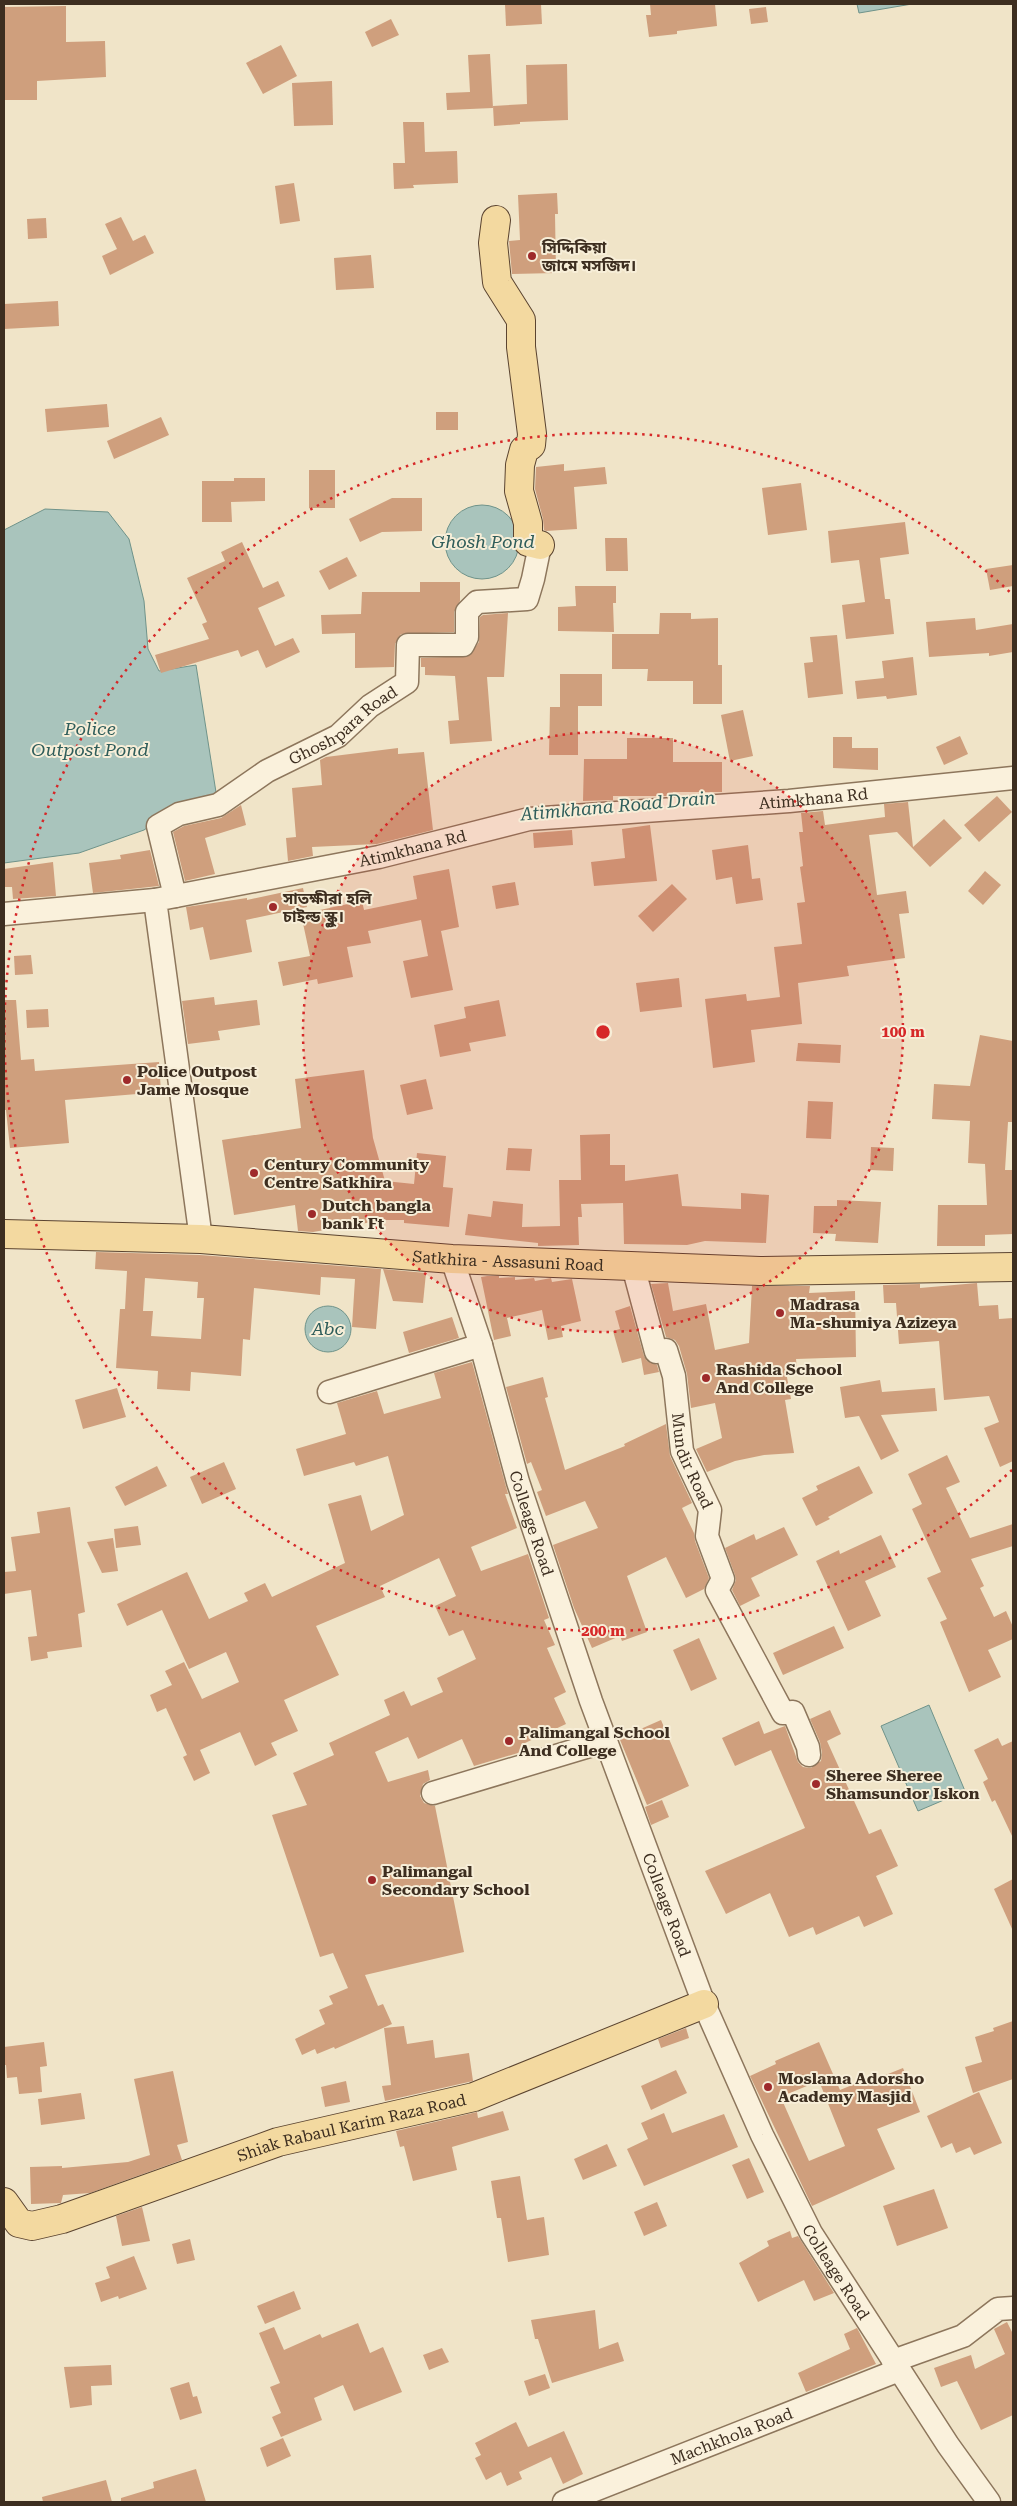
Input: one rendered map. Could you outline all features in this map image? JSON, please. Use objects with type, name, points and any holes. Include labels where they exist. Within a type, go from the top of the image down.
[{"type":"main road","name":"Ghoshpara Road","points":[[496,220],[493,243],[497,282],[521,320],[521,347],[532,434],[531,445],[524,450],[520,465],[519,492],[528,523],[528,542],[540,544]]},
{"type":"main road","name":"Satkhira - Assasuni Road","points":[[4,1234],[201,1239],[452,1259],[633,1266],[760,1270],[1013,1267]]},
{"type":"main road","name":"Shiak Rabaul Karim Raza Road","points":[[4,2202],[19,2223],[32,2226],[62,2219],[278,2142],[474,2097],[704,2004]]},
{"type":"street","name":"Ghoshpara Road","points":[[165,898],[158,826],[179,814],[218,805],[267,771],[338,736],[370,706],[407,682],[408,644],[463,645],[467,636],[467,612],[477,602],[527,599],[540,544]]},
{"type":"street","name":"Atimkhana Rd","points":[[4,914],[165,898],[379,857],[529,819],[789,801],[1013,778]]},
{"type":"street","points":[[165,898],[201,1239]]},
{"type":"street","name":"Colleage Road","points":[[452,1259],[481,1345],[518,1482],[606,1741],[704,2004],[762,2135],[811,2233],[948,2445],[988,2502]]},
{"type":"street","name":"Mundir Road","points":[[633,1266],[656,1352],[666,1350],[674,1376],[682,1451],[710,1510],[707,1536],[723,1579],[717,1590],[783,1713],[793,1712],[808,1747],[809,1755]]},
{"type":"street","points":[[329,1392],[481,1345]]},
{"type":"street","points":[[433,1793],[606,1741]]},
{"type":"street","name":"Machkhola Road","points":[[564,2502],[896,2365],[963,2336],[998,2309],[1013,2308]]},
{"type":"water","points":[[857,4],[912,4],[859,13]]},
{"type":"water","name":"Ghosh Pond","points":[[482,505],[496,508],[508,516],[516,528],[519,542],[516,556],[508,568],[496,576],[482,579],[468,576],[456,568],[448,556],[445,542],[448,528],[456,516],[468,508]]},
{"type":"water","name":"Police Outpost Pond","points":[[45,509],[108,512],[129,539],[144,601],[148,649],[159,671],[196,665],[218,805],[169,813],[144,830],[79,853],[4,863],[4,530]]},
{"type":"water","name":"Abc","points":[[328,1306],[341,1310],[347,1316],[351,1329],[347,1342],[341,1348],[328,1352],[315,1348],[309,1342],[305,1329],[309,1316],[315,1310]]},
{"type":"water","points":[[929,1705],[965,1791],[918,1811],[881,1726]]},
{"type":"building","points":[[505,4],[541,4],[542,24],[506,26]]},
{"type":"building","points":[[650,4],[715,4],[717,26],[677,31],[677,34],[649,37],[646,15],[651,15]]},
{"type":"building","points":[[66,6],[66,42],[105,41],[106,77],[37,81],[37,100],[4,100],[4,7]]},
{"type":"building","points":[[766,7],[768,22],[751,24],[749,9]]},
{"type":"building","points":[[391,19],[399,35],[372,47],[365,32]]},
{"type":"building","points":[[281,45],[297,76],[263,94],[246,63]]},
{"type":"building","points":[[490,54],[493,108],[447,110],[446,93],[470,92],[468,55]]},
{"type":"building","points":[[567,64],[568,120],[520,122],[520,124],[494,126],[493,106],[527,104],[526,65]]},
{"type":"building","points":[[332,81],[333,125],[294,126],[292,83]]},
{"type":"building","points":[[403,122],[424,122],[425,152],[457,151],[458,183],[413,185],[414,188],[394,189],[393,163],[405,163]]},
{"type":"building","points":[[294,183],[300,221],[280,224],[275,186]]},
{"type":"building","points":[[557,193],[558,214],[555,214],[556,273],[512,274],[509,241],[520,240],[518,195]]},
{"type":"building","points":[[121,217],[133,241],[145,235],[154,253],[110,275],[102,256],[117,249],[105,224]]},
{"type":"building","points":[[46,218],[47,238],[28,239],[27,219]]},
{"type":"building","points":[[371,255],[374,288],[336,290],[334,258]]},
{"type":"building","points":[[58,301],[59,326],[4,329],[4,304]]},
{"type":"building","points":[[107,404],[109,427],[47,432],[45,409]]},
{"type":"building","points":[[436,412],[458,412],[458,430],[436,430]]},
{"type":"building","points":[[161,417],[169,435],[114,459],[107,441]]},
{"type":"building","points":[[564,464],[564,471],[605,467],[607,484],[574,487],[577,529],[546,531],[544,530],[535,489],[536,467]]},
{"type":"building","points":[[309,470],[335,470],[335,508],[309,508]]},
{"type":"building","points":[[234,478],[265,478],[265,501],[231,502],[232,522],[202,522],[202,481],[234,481]]},
{"type":"building","points":[[801,483],[807,530],[768,535],[762,488]]},
{"type":"building","points":[[392,498],[422,498],[422,531],[382,532],[360,542],[349,519]]},
{"type":"building","points":[[905,522],[909,554],[880,558],[885,599],[890,599],[894,634],[846,639],[842,605],[865,602],[859,560],[831,563],[828,531]]},
{"type":"building","points":[[605,538],[627,538],[628,571],[606,571]]},
{"type":"building","points":[[242,542],[263,588],[278,581],[285,596],[258,608],[275,646],[293,638],[300,652],[266,668],[258,650],[241,657],[238,650],[161,673],[155,655],[209,639],[202,624],[207,622],[187,578],[225,561],[221,552]]},
{"type":"building","points":[[347,557],[357,576],[329,590],[319,571]]},
{"type":"building","points":[[1013,565],[1013,586],[990,590],[986,569]]},
{"type":"building","points":[[420,582],[460,582],[460,601],[454,612],[454,632],[401,634],[395,644],[394,667],[355,668],[355,633],[322,634],[321,615],[361,614],[362,592],[420,592]]},
{"type":"building","points":[[575,586],[616,586],[616,603],[613,603],[614,632],[558,631],[558,607],[576,606]]},
{"type":"building","points":[[508,613],[504,677],[487,677],[492,741],[450,744],[448,721],[459,720],[455,676],[425,675],[425,667],[421,667],[421,658],[469,656],[479,642],[480,617],[483,615]]},
{"type":"building","points":[[660,613],[691,613],[691,619],[718,618],[718,665],[722,665],[722,704],[693,704],[693,681],[647,681],[648,669],[612,669],[612,634],[659,634]]},
{"type":"building","points":[[975,618],[976,630],[1013,624],[1013,652],[989,656],[989,653],[929,657],[926,622]]},
{"type":"building","points":[[837,635],[843,694],[808,698],[804,663],[813,662],[810,637]]},
{"type":"building","points":[[913,657],[917,695],[887,699],[886,696],[857,699],[855,681],[884,678],[882,661]]},
{"type":"building","points":[[560,674],[602,674],[602,706],[578,706],[578,755],[549,755],[550,707],[560,707]]},
{"type":"building","points":[[743,710],[753,756],[730,761],[721,715]]},
{"type":"building","points":[[960,736],[968,754],[944,765],[936,747]]},
{"type":"building","points":[[833,737],[852,737],[852,748],[878,748],[878,770],[833,768]]},
{"type":"building","points":[[627,738],[673,738],[673,762],[722,762],[722,792],[673,792],[673,796],[613,796],[613,800],[583,801],[584,759],[627,759]]},
{"type":"building","points":[[398,748],[398,754],[424,752],[433,830],[377,844],[312,847],[313,856],[288,861],[286,838],[296,837],[292,788],[322,785],[320,760],[326,757]]},
{"type":"building","points":[[997,796],[1012,812],[979,842],[964,825]]},
{"type":"building","points":[[908,802],[913,847],[944,819],[962,838],[930,867],[897,832],[869,835],[877,895],[906,891],[909,913],[899,914],[905,958],[847,966],[849,976],[798,983],[802,1024],[751,1030],[755,1062],[713,1068],[705,999],[746,994],[747,1001],[780,997],[774,947],[802,944],[797,903],[805,902],[800,867],[803,866],[799,832],[803,832],[801,813],[823,811],[825,825],[885,817],[884,804]]},
{"type":"building","points":[[241,805],[246,825],[205,838],[215,874],[185,881],[173,832],[184,826],[221,818]]},
{"type":"building","points":[[650,825],[657,881],[594,886],[591,862],[625,858],[622,829]]},
{"type":"building","points":[[572,830],[573,845],[534,848],[533,833]]},
{"type":"building","points":[[748,845],[752,879],[760,878],[763,900],[736,904],[732,877],[716,880],[712,850]]},
{"type":"building","points":[[150,850],[159,886],[93,893],[89,863],[121,859],[120,855]]},
{"type":"building","points":[[53,862],[56,896],[13,899],[12,887],[4,887],[4,869]]},
{"type":"building","points":[[449,869],[459,927],[441,931],[453,990],[411,998],[403,961],[428,956],[421,920],[368,931],[371,943],[347,947],[353,977],[318,984],[317,979],[283,986],[278,962],[310,956],[301,914],[362,901],[364,910],[417,899],[413,876]]},
{"type":"building","points":[[985,871],[1001,885],[983,905],[968,891]]},
{"type":"building","points":[[515,882],[519,905],[496,909],[492,886]]},
{"type":"building","points":[[672,884],[687,899],[653,932],[638,916]]},
{"type":"building","points":[[303,888],[307,907],[246,920],[252,952],[210,960],[203,927],[190,930],[186,907],[247,898],[247,900]]},
{"type":"building","points":[[31,955],[33,974],[15,975],[14,956]]},
{"type":"building","points":[[679,978],[682,1007],[640,1012],[636,983]]},
{"type":"building","points":[[214,997],[215,1005],[257,1000],[260,1025],[218,1031],[220,1040],[188,1044],[182,1001]]},
{"type":"building","points":[[4,1000],[16,1000],[21,1060],[34,1059],[35,1071],[159,1062],[161,1092],[65,1100],[69,1143],[10,1148],[6,1110],[4,1110]]},
{"type":"building","points":[[499,1000],[506,1036],[469,1043],[471,1051],[440,1057],[434,1025],[466,1018],[464,1007]]},
{"type":"building","points":[[48,1009],[49,1027],[27,1028],[26,1010]]},
{"type":"building","points":[[980,1035],[1013,1041],[1013,1122],[1008,1122],[1005,1170],[1013,1170],[1013,1234],[985,1235],[985,1246],[937,1246],[938,1205],[987,1205],[985,1164],[968,1163],[970,1121],[932,1119],[934,1084],[970,1086]]},
{"type":"building","points":[[798,1043],[841,1045],[840,1063],[796,1061]]},
{"type":"building","points":[[364,1070],[373,1138],[385,1181],[414,1184],[417,1153],[446,1156],[443,1187],[453,1188],[449,1227],[404,1223],[404,1220],[384,1220],[313,1232],[298,1231],[295,1205],[234,1215],[222,1140],[301,1128],[295,1079]]},
{"type":"building","points":[[426,1079],[433,1109],[407,1115],[400,1085]]},
{"type":"building","points":[[808,1101],[833,1102],[831,1139],[806,1138]]},
{"type":"building","points":[[610,1134],[610,1165],[625,1165],[625,1181],[678,1174],[682,1206],[741,1209],[741,1193],[769,1195],[766,1243],[705,1241],[687,1245],[624,1244],[623,1203],[581,1204],[582,1217],[578,1217],[579,1245],[538,1246],[538,1243],[465,1235],[468,1214],[491,1217],[493,1201],[523,1204],[522,1227],[560,1226],[559,1180],[581,1180],[580,1135]]},
{"type":"building","points":[[871,1147],[894,1148],[893,1171],[870,1170]]},
{"type":"building","points":[[508,1148],[532,1149],[530,1171],[506,1170]]},
{"type":"building","points":[[837,1200],[881,1202],[878,1243],[835,1241],[836,1234],[813,1233],[814,1206],[837,1206]]},
{"type":"building","points":[[96,1252],[200,1255],[381,1269],[376,1329],[352,1327],[355,1279],[321,1277],[320,1295],[254,1288],[250,1340],[243,1339],[241,1376],[191,1372],[190,1391],[157,1389],[158,1371],[116,1368],[120,1309],[125,1309],[127,1271],[95,1269]],"holes":[[[145,1278],[198,1282],[197,1298],[204,1298],[201,1339],[151,1336],[153,1311],[143,1311]]]},
{"type":"building","points":[[383,1269],[426,1273],[423,1303],[393,1301]]},
{"type":"building","points":[[499,1276],[499,1278],[515,1277],[515,1280],[534,1278],[535,1281],[551,1278],[552,1282],[572,1279],[581,1321],[561,1326],[563,1337],[548,1340],[542,1310],[507,1318],[511,1336],[494,1340],[481,1277]]},
{"type":"building","points":[[668,1283],[673,1311],[706,1304],[715,1350],[749,1343],[752,1286],[810,1286],[809,1293],[855,1291],[856,1357],[796,1359],[797,1370],[786,1372],[791,1399],[785,1400],[794,1453],[764,1455],[735,1461],[707,1472],[696,1449],[722,1438],[715,1403],[691,1408],[687,1374],[679,1346],[675,1340],[666,1337],[651,1284]]},
{"type":"building","points":[[977,1283],[979,1306],[998,1305],[999,1319],[1013,1318],[1013,1461],[1000,1467],[984,1428],[999,1422],[989,1396],[944,1400],[939,1341],[899,1344],[896,1303],[884,1303],[883,1285],[920,1284],[920,1288]]},
{"type":"building","points":[[630,1306],[644,1356],[647,1361],[657,1365],[659,1372],[644,1375],[641,1358],[622,1363],[613,1331],[620,1329],[615,1311]]},
{"type":"building","points":[[452,1317],[459,1338],[409,1353],[403,1332]]},
{"type":"building","points":[[472,1362],[508,1494],[505,1494],[517,1528],[471,1547],[481,1571],[528,1554],[549,1618],[544,1620],[555,1645],[547,1648],[566,1692],[554,1698],[566,1724],[525,1743],[528,1750],[474,1766],[462,1739],[418,1759],[408,1737],[375,1752],[388,1782],[428,1770],[430,1780],[423,1784],[420,1796],[424,1803],[435,1806],[464,1952],[365,1975],[378,2006],[383,2004],[392,2024],[335,2049],[334,2047],[317,2054],[315,2049],[302,2055],[295,2039],[325,2024],[319,2010],[333,2004],[329,1996],[348,1988],[333,1953],[320,1957],[272,1815],[307,1805],[293,1773],[334,1755],[329,1743],[390,1715],[384,1700],[404,1691],[411,1706],[443,1692],[437,1678],[476,1659],[463,1630],[449,1636],[435,1606],[456,1596],[439,1558],[380,1586],[385,1597],[316,1626],[339,1675],[284,1700],[298,1731],[271,1743],[277,1755],[255,1766],[240,1732],[200,1750],[210,1773],[194,1781],[183,1757],[187,1755],[166,1708],[157,1712],[150,1695],[172,1685],[165,1671],[184,1662],[202,1699],[239,1682],[226,1652],[189,1669],[162,1610],[127,1626],[117,1604],[187,1572],[209,1619],[248,1601],[244,1593],[265,1583],[272,1597],[345,1563],[328,1504],[361,1495],[371,1531],[404,1515],[388,1456],[356,1466],[354,1462],[304,1476],[296,1449],[346,1434],[337,1403],[377,1391],[384,1414],[441,1398],[434,1373]]},
{"type":"building","points":[[543,1377],[548,1397],[545,1398],[565,1470],[625,1446],[624,1444],[666,1424],[670,1456],[692,1503],[682,1508],[694,1533],[695,1541],[709,1578],[704,1589],[686,1598],[666,1557],[627,1576],[647,1632],[622,1641],[620,1636],[592,1648],[574,1608],[553,1545],[598,1528],[585,1501],[546,1516],[537,1492],[542,1490],[531,1462],[527,1464],[506,1387]]},
{"type":"building","points":[[880,1380],[882,1392],[935,1388],[937,1411],[881,1415],[899,1451],[881,1460],[859,1416],[845,1418],[840,1387]]},
{"type":"building","points":[[117,1388],[126,1417],[83,1429],[75,1400]]},
{"type":"building","points":[[947,1455],[960,1482],[946,1488],[970,1538],[1013,1524],[1013,1546],[971,1559],[984,1586],[980,1588],[994,1617],[1006,1611],[1013,1627],[1013,1639],[988,1650],[1001,1677],[969,1692],[940,1622],[947,1619],[927,1578],[941,1572],[912,1509],[922,1504],[908,1474]]},
{"type":"building","points":[[224,1462],[236,1489],[202,1504],[190,1477]]},
{"type":"building","points":[[157,1466],[167,1486],[125,1506],[115,1487]]},
{"type":"building","points":[[859,1466],[873,1493],[828,1517],[830,1519],[816,1526],[802,1498],[818,1490],[816,1486]]},
{"type":"building","points":[[70,1507],[85,1612],[78,1614],[82,1647],[47,1652],[48,1658],[31,1661],[28,1637],[37,1636],[31,1590],[4,1594],[4,1572],[16,1571],[11,1537],[40,1533],[37,1512]]},
{"type":"building","points":[[138,1526],[141,1545],[116,1548],[114,1529]]},
{"type":"building","points":[[784,1527],[798,1555],[751,1578],[760,1596],[740,1606],[732,1590],[736,1580],[725,1548],[754,1534],[756,1540]]},
{"type":"building","points":[[881,1535],[896,1567],[865,1581],[881,1616],[848,1631],[816,1561],[839,1550],[840,1554]]},
{"type":"building","points":[[113,1538],[118,1571],[102,1573],[87,1542]]},
{"type":"building","points":[[834,1626],[844,1648],[783,1675],[773,1653]]},
{"type":"building","points":[[699,1638],[717,1679],[691,1691],[673,1650]]},
{"type":"building","points":[[830,1710],[841,1734],[827,1741],[869,1834],[881,1829],[898,1866],[876,1876],[893,1914],[864,1927],[859,1916],[816,1935],[813,1927],[789,1937],[770,1893],[726,1914],[705,1871],[805,1828],[771,1750],[735,1766],[722,1738],[759,1721],[764,1734],[785,1726],[798,1762],[803,1767],[811,1768],[821,1761],[822,1753],[820,1742],[810,1719]]},
{"type":"building","points":[[661,1720],[689,1786],[647,1805],[618,1735],[625,1732],[627,1735]]},
{"type":"building","points":[[998,1738],[1002,1746],[1013,1741],[1013,1838],[995,1800],[992,1802],[983,1782],[988,1779],[974,1750]]},
{"type":"building","points":[[662,1800],[669,1817],[651,1825],[645,1807]]},
{"type":"building","points":[[1013,1879],[1013,1931],[994,1889]]},
{"type":"building","points":[[1013,2021],[1013,2079],[973,2093],[965,2067],[982,2062],[975,2037],[994,2031],[993,2028]]},
{"type":"building","points":[[404,2026],[407,2044],[433,2040],[435,2058],[469,2053],[473,2081],[385,2101],[382,2086],[391,2085],[384,2028]]},
{"type":"building","points":[[686,2028],[689,2038],[661,2048],[658,2039]]},
{"type":"building","points":[[44,2042],[47,2066],[40,2067],[42,2092],[19,2094],[17,2077],[7,2078],[6,2065],[4,2065],[4,2047]]},
{"type":"building","points":[[819,2042],[840,2090],[857,2083],[858,2086],[903,2068],[920,2112],[877,2129],[895,2169],[812,2206],[750,2076],[776,2064],[775,2061]],"holes":[[[819,2081],[845,2146],[809,2161],[782,2100],[786,2098],[785,2095]]]},
{"type":"building","points":[[676,2070],[687,2093],[651,2110],[641,2086]]},
{"type":"building","points":[[173,2071],[188,2142],[177,2145],[182,2160],[90,2193],[63,2195],[61,2203],[31,2204],[30,2167],[62,2166],[62,2168],[128,2162],[150,2155],[134,2079]]},
{"type":"building","points":[[346,2081],[350,2102],[325,2107],[321,2087]]},
{"type":"building","points":[[979,2092],[1002,2143],[974,2155],[970,2147],[956,2153],[952,2143],[941,2148],[927,2116]]},
{"type":"building","points":[[81,2093],[85,2119],[41,2125],[38,2099]]},
{"type":"building","points":[[503,2111],[509,2130],[452,2147],[457,2170],[413,2181],[404,2146],[400,2147],[396,2131],[477,2112],[478,2118]]},
{"type":"building","points":[[664,2113],[672,2133],[724,2114],[738,2147],[644,2186],[627,2149],[648,2139],[641,2123]]},
{"type":"building","points":[[607,2144],[617,2166],[583,2180],[574,2159]]},
{"type":"building","points":[[749,2158],[764,2192],[747,2199],[732,2165]]},
{"type":"building","points":[[520,2176],[527,2220],[544,2217],[549,2255],[508,2262],[501,2218],[497,2218],[491,2181]]},
{"type":"building","points":[[934,2189],[948,2228],[897,2246],[883,2206]]},
{"type":"building","points":[[657,2202],[667,2226],[644,2236],[634,2212]]},
{"type":"building","points":[[142,2207],[150,2241],[122,2246],[116,2216]]},
{"type":"building","points":[[790,2231],[792,2238],[798,2236],[834,2293],[814,2301],[804,2280],[758,2302],[739,2263],[769,2246],[767,2241]]},
{"type":"building","points":[[190,2239],[195,2260],[177,2264],[172,2244]]},
{"type":"building","points":[[134,2256],[147,2289],[119,2299],[118,2296],[101,2302],[95,2283],[110,2278],[106,2267]]},
{"type":"building","points":[[294,2291],[301,2309],[265,2324],[257,2306]]},
{"type":"building","points":[[595,2310],[599,2349],[618,2342],[624,2361],[552,2383],[538,2339],[535,2339],[531,2320]]},
{"type":"building","points":[[1007,2322],[1013,2334],[1013,2415],[981,2430],[957,2381],[941,2387],[934,2368],[971,2355],[975,2369],[1005,2354],[994,2329]]},
{"type":"building","points":[[358,2323],[370,2353],[383,2347],[402,2392],[354,2411],[343,2385],[314,2398],[322,2420],[281,2437],[272,2417],[281,2413],[270,2387],[280,2383],[259,2333],[274,2327],[284,2350],[320,2334],[322,2338]]},
{"type":"building","points":[[857,2328],[876,2364],[806,2392],[798,2373],[850,2349],[844,2334]]},
{"type":"building","points":[[442,2348],[449,2362],[429,2370],[423,2355]]},
{"type":"building","points":[[111,2365],[112,2385],[91,2386],[92,2405],[70,2408],[64,2367]]},
{"type":"building","points":[[545,2374],[550,2388],[529,2396],[524,2381]]},
{"type":"building","points":[[189,2382],[193,2397],[197,2396],[202,2413],[180,2420],[170,2388]]},
{"type":"building","points":[[516,2422],[528,2447],[564,2431],[583,2474],[563,2484],[551,2457],[519,2472],[522,2479],[507,2486],[501,2472],[486,2480],[475,2458],[481,2455],[475,2443]]},
{"type":"building","points":[[283,2438],[291,2456],[267,2467],[260,2448]]},
{"type":"building","points":[[196,2469],[206,2502],[121,2502],[121,2498],[154,2488],[153,2482]]},
{"type":"building","points":[[106,2480],[112,2502],[43,2502],[42,2497]]},
{"type":"place","name":"সিদ্দিকিয়া জামে মসজিদ।","points":[[532,256]]},
{"type":"place","name":"সাতক্ষীরা হলি চাইল্ড স্কুল।","points":[[273,907]]},
{"type":"place","name":"Police Outpost Jame Mosque","points":[[127,1080]]},
{"type":"place","name":"Century Community Centre Satkhira","points":[[254,1173]]},
{"type":"place","name":"Dutch bangla bank Ft","points":[[312,1214]]},
{"type":"place","name":"Madrasa Ma-shumiya Azizeya","points":[[780,1313]]},
{"type":"place","name":"Rashida School And College","points":[[706,1378]]},
{"type":"place","name":"Palimangal School And College","points":[[509,1741]]},
{"type":"place","name":"Sheree Sheree Shamsundor Iskon","points":[[816,1784]]},
{"type":"place","name":"Palimangal Secondary School","points":[[372,1880]]},
{"type":"place","name":"Moslama Adorsho Academy Masjid","points":[[768,2087]]},
{"type":"water label","name":"Atimkhana Road Drain","points":[[618,806]]}]
